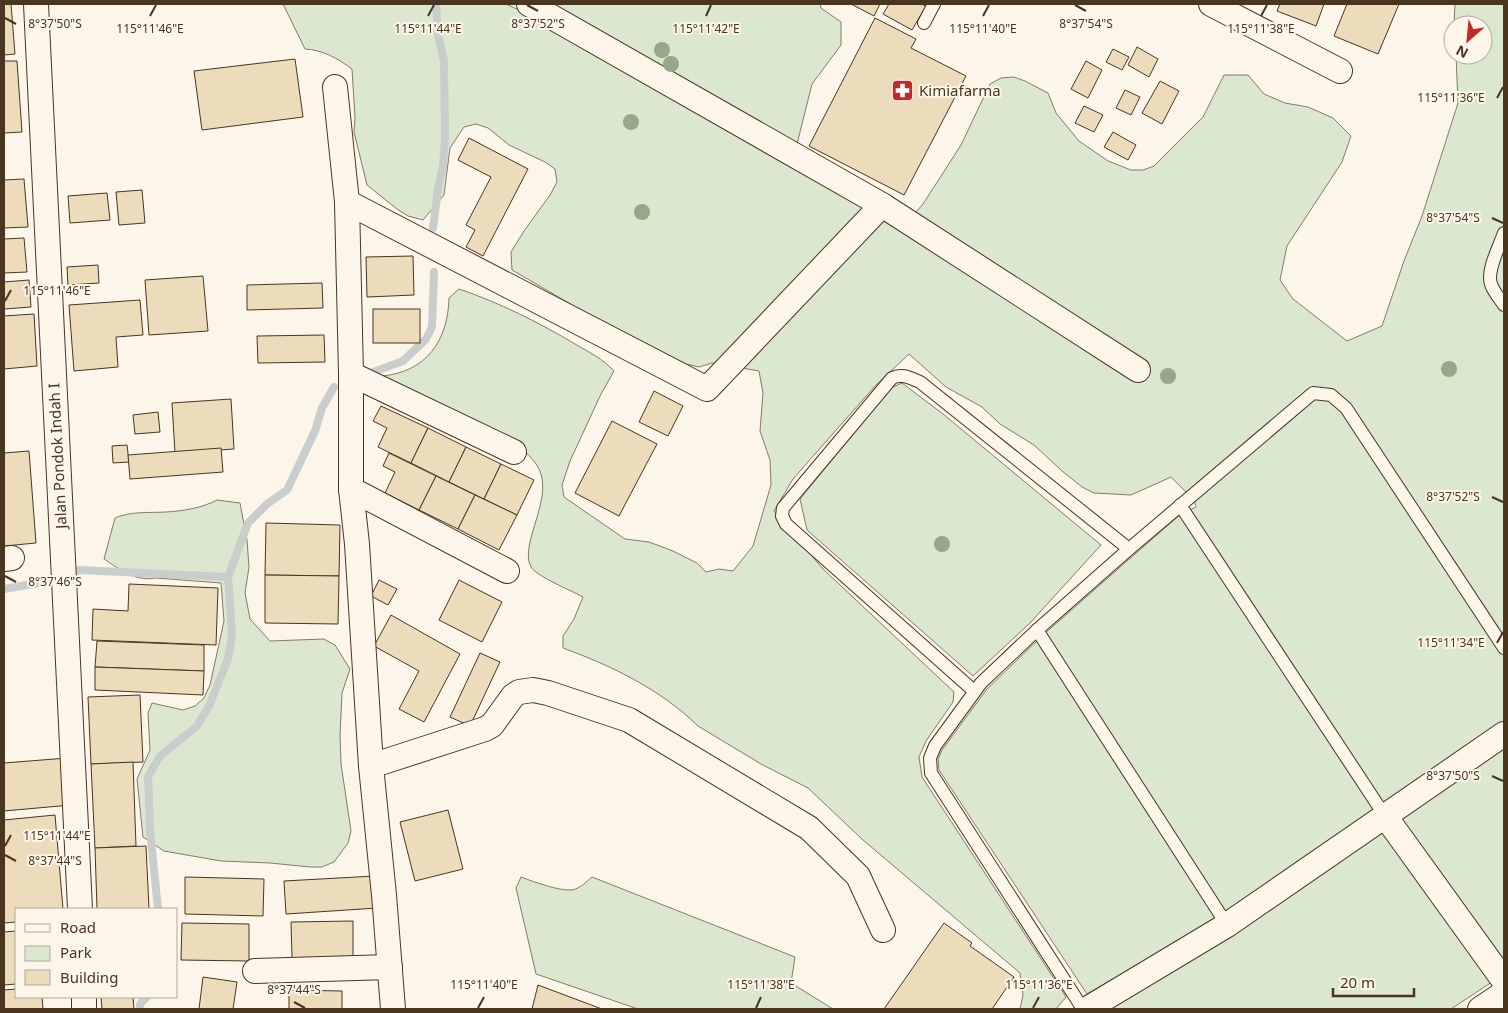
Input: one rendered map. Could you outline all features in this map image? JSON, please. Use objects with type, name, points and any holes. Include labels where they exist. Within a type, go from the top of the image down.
[{"type":"street","name":"Jalan Pondok Indah I","points":[[36,4],[80,908]]},
{"type":"street","points":[[529,4],[882,205],[1138,370]]},
{"type":"street","points":[[1211,4],[1340,71]]},
{"type":"street","points":[[335,86],[347,202],[352,489],[371,766],[393,1009]]},
{"type":"street","points":[[347,202],[707,389],[882,205]]},
{"type":"street","points":[[351,374],[514,452]]},
{"type":"street","points":[[352,489],[507,571]]},
{"type":"street","points":[[371,766],[485,729],[492,725],[513,696],[519,692],[533,690],[548,693],[629,720],[809,828],[858,876],[883,930]]},
{"type":"street","points":[[1086,1009],[1227,925],[1504,734]]},
{"type":"street","points":[[1385,816],[1504,981]]},
{"type":"street","points":[[255,971],[390,968]]},
{"type":"street","points":[[1480,1009],[1504,993]]},
{"type":"lane","points":[[924,23],[934,4]]},
{"type":"lane","points":[[1504,233],[1491,269],[1490,284],[1504,305]]},
{"type":"lane","points":[[974,691],[786,524],[782,516],[783,508],[892,378],[903,376],[920,382],[1129,548]]},
{"type":"lane","points":[[1082,1009],[931,773],[930,758],[935,746],[974,691],[1037,630],[1129,548],[1313,393],[1330,395],[1346,408],[1504,648]]},
{"type":"lane","points":[[1180,505],[1385,816]]},
{"type":"lane","points":[[1037,630],[1227,925]]},
{"type":"green space","points":[[283,4],[506,4],[530,15],[553,7],[556,4],[820,4],[821,8],[841,22],[841,45],[812,84],[795,152],[915,213],[923,204],[961,145],[990,84],[1001,78],[1014,77],[1048,93],[1056,113],[1079,141],[1108,161],[1131,170],[1143,170],[1154,166],[1203,117],[1224,75],[1248,75],[1264,94],[1285,103],[1308,107],[1333,118],[1351,136],[1342,162],[1287,246],[1280,280],[1293,299],[1347,341],[1382,326],[1404,261],[1422,216],[1458,103],[1456,65],[1493,65],[1493,15],[1454,15],[1455,4],[1504,4],[1504,974],[1451,1009],[1102,1009],[1222,917],[1087,994],[939,770],[938,759],[942,750],[987,689],[1042,636],[1135,554],[1181,514],[1196,507],[1194,500],[1171,477],[1131,495],[1094,493],[1082,487],[1034,445],[1000,424],[982,407],[946,387],[909,354],[875,386],[793,479],[774,511],[823,569],[954,692],[953,702],[926,741],[919,757],[922,777],[1066,997],[1056,1009],[1020,1009],[1023,995],[1020,973],[863,840],[808,788],[761,764],[698,726],[668,701],[635,680],[563,648],[563,636],[574,619],[583,597],[547,579],[531,567],[528,557],[529,545],[543,489],[542,476],[536,464],[521,449],[479,422],[419,398],[382,376],[411,368],[432,352],[444,328],[448,314],[449,298],[459,289],[489,300],[548,328],[591,353],[614,371],[601,394],[570,461],[562,485],[564,497],[625,539],[649,542],[673,551],[697,563],[706,572],[719,569],[733,571],[753,546],[771,485],[770,460],[760,431],[763,393],[759,371],[712,363],[699,367],[686,364],[574,306],[512,270],[511,252],[557,182],[555,169],[545,162],[509,145],[488,128],[476,124],[464,127],[450,148],[444,195],[423,220],[408,216],[397,209],[367,185],[354,132],[352,69],[330,55],[305,49]]},
{"type":"green space","points":[[902,383],[943,414],[1101,545],[1030,623],[973,676],[807,530],[800,499],[891,388]]},
{"type":"green space","points":[[217,500],[240,503],[247,540],[249,567],[245,593],[250,619],[270,641],[324,639],[335,645],[350,669],[342,693],[340,735],[341,764],[351,831],[348,843],[334,862],[322,867],[221,861],[164,851],[143,837],[137,779],[150,750],[148,713],[152,703],[183,710],[195,706],[204,698],[210,685],[224,621],[221,583],[142,578],[128,574],[104,559],[115,518],[133,513],[186,510]]},
{"type":"green space","points":[[521,877],[554,888],[572,890],[581,886],[592,877],[795,957],[791,983],[833,1009],[638,1009],[536,974],[516,888]]},
{"type":"building","points":[[4,4],[11,4],[15,54],[4,55]]},
{"type":"building","points":[[851,4],[880,4],[874,16]]},
{"type":"building","points":[[889,4],[921,4],[926,6],[912,30],[883,14]]},
{"type":"building","points":[[1280,4],[1324,4],[1316,26],[1277,11]]},
{"type":"building","points":[[1347,4],[1399,4],[1378,54],[1334,36]]},
{"type":"building","points":[[875,18],[916,39],[911,48],[966,76],[904,195],[809,146]]},
{"type":"building","points":[[1137,47],[1158,59],[1149,77],[1128,65]]},
{"type":"building","points":[[1113,49],[1129,57],[1122,70],[1106,62]]},
{"type":"building","points":[[295,59],[303,117],[202,130],[194,71]]},
{"type":"building","points":[[4,61],[17,61],[22,132],[4,133]]},
{"type":"building","points":[[1086,61],[1102,70],[1088,98],[1071,89]]},
{"type":"building","points":[[1160,81],[1179,91],[1162,124],[1142,113]]},
{"type":"building","points":[[1125,90],[1140,97],[1131,115],[1116,108]]},
{"type":"building","points":[[1084,106],[1103,115],[1094,132],[1075,123]]},
{"type":"building","points":[[1113,132],[1136,145],[1128,160],[1104,147]]},
{"type":"building","points":[[469,138],[528,169],[483,256],[466,247],[475,230],[466,225],[491,177],[458,160]]},
{"type":"building","points":[[24,179],[28,227],[4,228],[4,180]]},
{"type":"building","points":[[142,190],[145,223],[119,225],[116,192]]},
{"type":"building","points":[[107,193],[110,220],[70,223],[68,196]]},
{"type":"building","points":[[24,238],[27,272],[4,273],[4,239]]},
{"type":"building","points":[[413,256],[414,295],[367,297],[366,257]]},
{"type":"building","points":[[98,265],[99,283],[68,285],[67,267]]},
{"type":"building","points":[[203,276],[208,331],[149,335],[145,280]]},
{"type":"building","points":[[29,280],[31,307],[4,309],[4,282]]},
{"type":"building","points":[[322,283],[323,308],[247,310],[247,285]]},
{"type":"building","points":[[140,300],[143,335],[116,337],[118,367],[74,371],[69,305]]},
{"type":"building","points":[[373,309],[420,309],[420,343],[373,343]]},
{"type":"building","points":[[34,314],[37,366],[4,369],[4,316]]},
{"type":"building","points":[[324,335],[325,362],[258,363],[257,336]]},
{"type":"building","points":[[654,391],[683,406],[668,436],[639,422]]},
{"type":"building","points":[[231,399],[234,449],[175,453],[172,403]]},
{"type":"building","points":[[381,406],[428,428],[411,463],[378,447],[387,428],[373,421]]},
{"type":"building","points":[[158,412],[160,432],[135,434],[133,415]]},
{"type":"building","points":[[612,421],[657,444],[619,516],[575,493]]},
{"type":"building","points":[[428,428],[466,447],[449,482],[411,463]]},
{"type":"building","points":[[127,445],[129,462],[113,463],[112,446]]},
{"type":"building","points":[[466,447],[501,464],[484,499],[449,482]]},
{"type":"building","points":[[221,448],[223,472],[130,479],[128,455]]},
{"type":"building","points":[[29,451],[36,543],[4,546],[4,453]]},
{"type":"building","points":[[389,453],[436,476],[419,510],[385,493],[395,472],[383,466]]},
{"type":"building","points":[[501,464],[534,480],[517,515],[484,499]]},
{"type":"building","points":[[436,476],[475,495],[458,529],[419,510]]},
{"type":"building","points":[[475,495],[517,515],[499,550],[458,529]]},
{"type":"building","points":[[266,523],[340,525],[339,576],[265,575]]},
{"type":"building","points":[[265,575],[339,576],[338,624],[265,623]]},
{"type":"building","points":[[379,580],[397,589],[388,605],[371,596]]},
{"type":"building","points":[[459,580],[502,602],[482,642],[439,620]]},
{"type":"building","points":[[129,584],[218,588],[216,645],[92,640],[93,609],[128,611]]},
{"type":"building","points":[[391,615],[460,654],[424,722],[399,709],[419,671],[374,646]]},
{"type":"building","points":[[97,641],[204,645],[204,671],[95,667]]},
{"type":"building","points":[[480,653],[500,662],[470,726],[450,717]]},
{"type":"building","points":[[95,667],[204,671],[203,695],[95,690]]},
{"type":"building","points":[[140,695],[143,762],[91,764],[88,697]]},
{"type":"building","points":[[67,758],[71,805],[4,811],[4,763]]},
{"type":"building","points":[[133,762],[136,846],[95,848],[91,764]]},
{"type":"building","points":[[448,810],[463,869],[415,881],[400,822]]},
{"type":"building","points":[[55,815],[63,908],[15,908],[15,922],[4,923],[4,820]]},
{"type":"building","points":[[146,846],[149,908],[97,908],[95,848]]},
{"type":"building","points":[[375,876],[377,908],[286,914],[284,881]]},
{"type":"building","points":[[185,877],[264,879],[263,916],[185,914]]},
{"type":"building","points":[[353,921],[353,957],[292,958],[291,922]]},
{"type":"building","points":[[182,923],[249,924],[249,961],[181,960]]},
{"type":"building","points":[[944,923],[972,943],[970,946],[1014,977],[992,1009],[884,1009]]},
{"type":"building","points":[[15,931],[15,984],[4,985],[4,932]]},
{"type":"building","points":[[203,977],[237,982],[233,1009],[199,1009]]},
{"type":"building","points":[[538,985],[602,1009],[532,1009]]},
{"type":"building","points":[[15,989],[15,998],[42,998],[43,1009],[4,1009],[4,990]]},
{"type":"building","points":[[289,990],[342,991],[342,1009],[289,1009]]},
{"type":"building","points":[[101,998],[133,998],[134,1009],[102,1009]]},
{"type":"waterway","points":[[433,228],[445,139],[444,61],[438,35],[436,4]]},
{"type":"waterway","points":[[373,372],[403,361],[426,339],[432,327],[434,272]]},
{"type":"waterway","points":[[158,908],[150,830],[148,777],[160,756],[197,726],[209,706],[228,659],[232,635],[228,577],[248,523],[267,504],[287,490],[315,431],[322,408],[334,387]]},
{"type":"waterway","points":[[4,589],[56,580],[79,570],[228,577]]},
{"type":"waterway","points":[[140,1009],[140,1004],[146,998]]},
{"type":"place","name":"Kimiafarma","points":[[903,91]]}]
